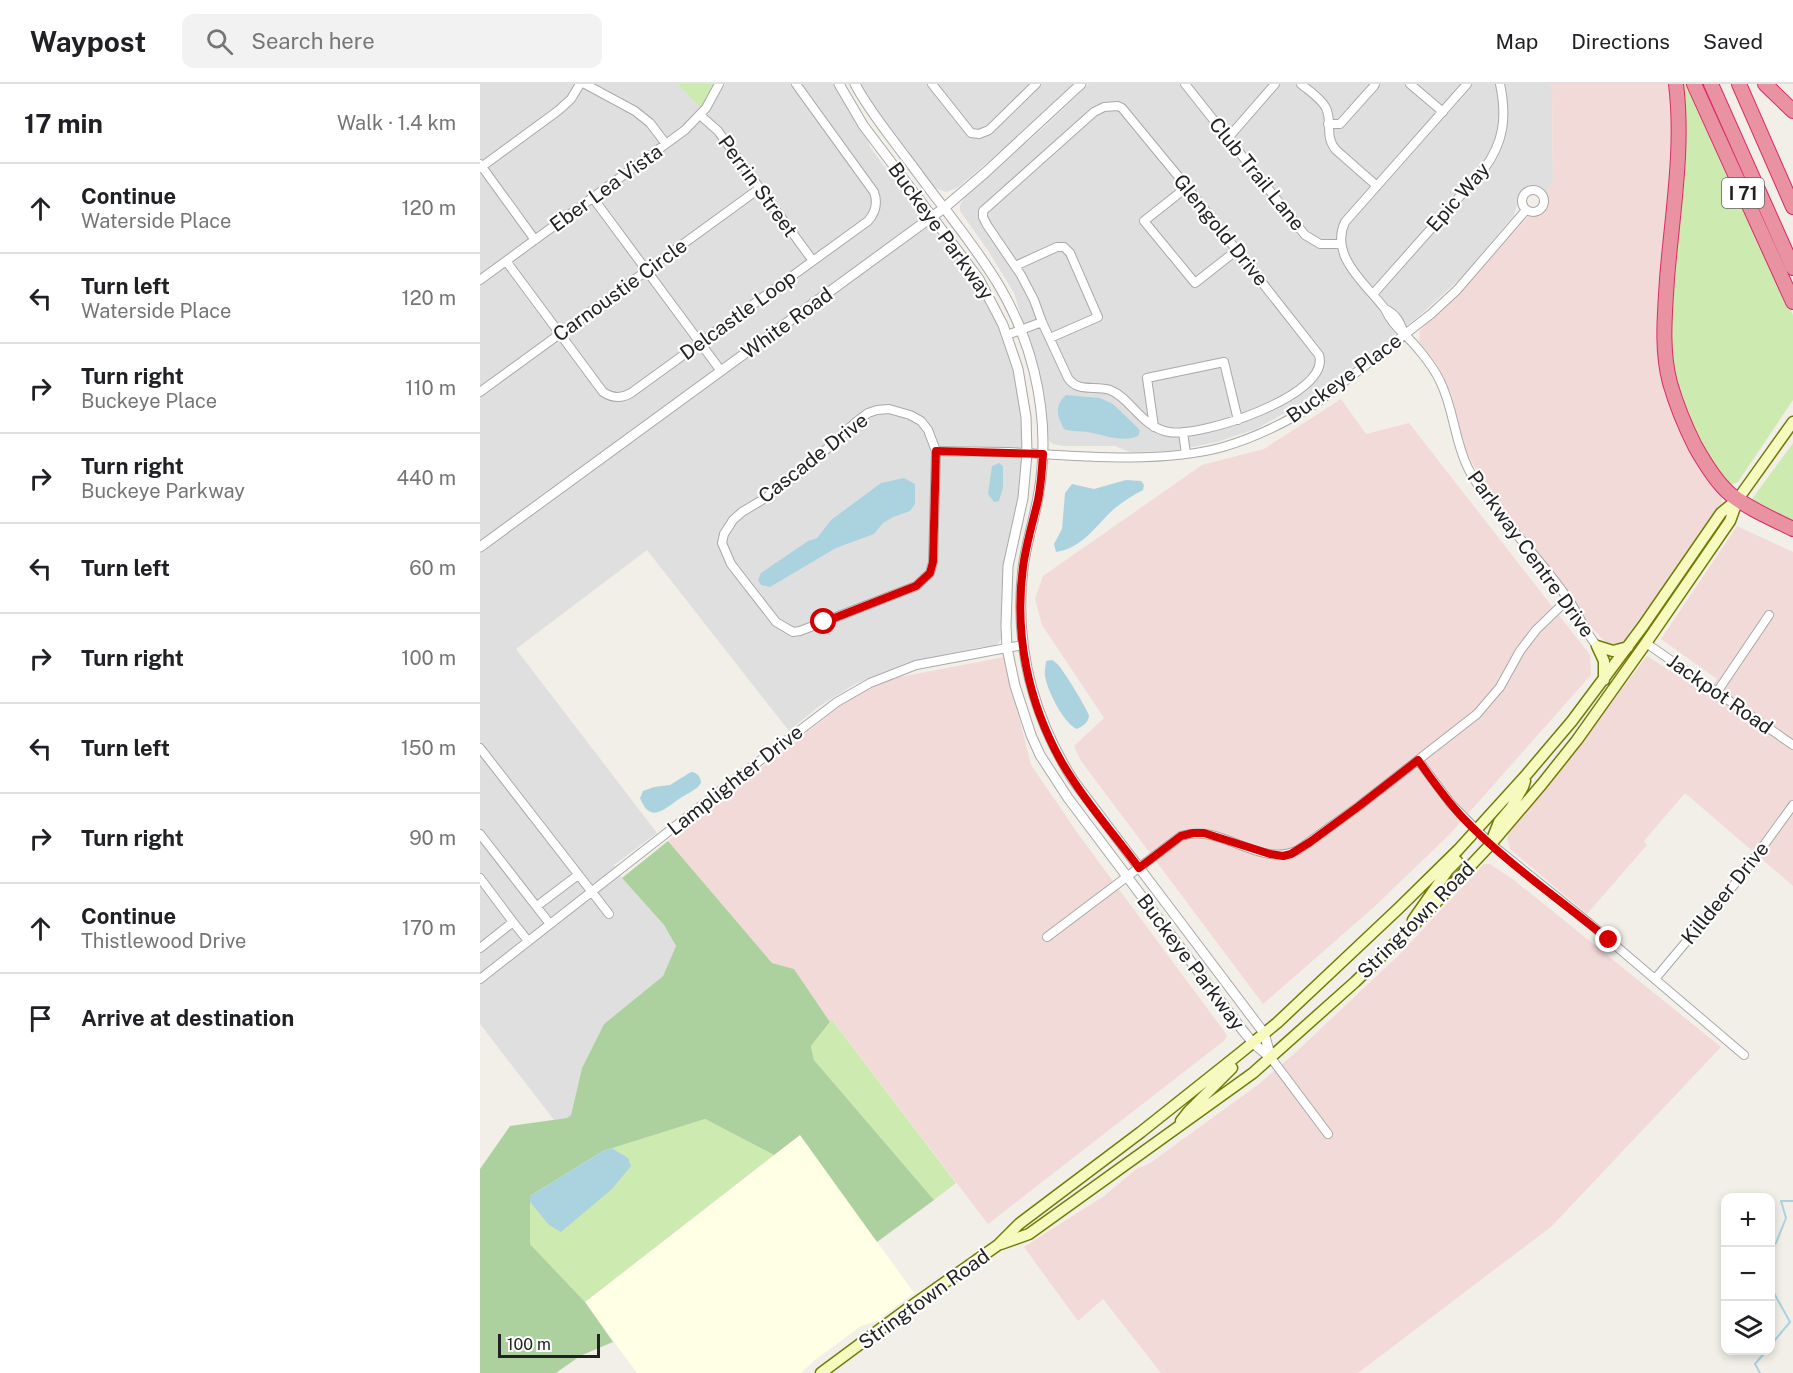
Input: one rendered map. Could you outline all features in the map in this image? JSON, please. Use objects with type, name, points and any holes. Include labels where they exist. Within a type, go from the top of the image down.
[{"type":"highway","points":[[1676,84],[1679,132],[1665,304],[1665,344],[1670,382],[1687,430],[1699,453],[1720,483],[1728,492],[1756,512],[1793,529]]},
{"type":"highway","name":"I 71","points":[[1694,84],[1793,302]]},
{"type":"highway","name":"I 71","points":[[1711,84],[1793,268]]},
{"type":"highway","name":"I 71","points":[[1739,84],[1793,207]]},
{"type":"highway","points":[[1764,84],[1793,111]]},
{"type":"main road","name":"Stringtown Road","points":[[821,1373],[998,1245],[1019,1224],[1255,1045],[1264,1033],[1399,908],[1476,831],[1572,721],[1604,680],[1721,513],[1738,499],[1793,422]]},
{"type":"main road","name":"Stringtown Road","points":[[998,1245],[1029,1234],[1174,1131],[1271,1058],[1408,931],[1491,844],[1577,740],[1730,521],[1738,499]]},
{"type":"main road","points":[[1646,643],[1643,636],[1687,572],[1690,558]]},
{"type":"main road","points":[[1597,646],[1612,651],[1628,646]]},
{"type":"main road","points":[[1597,646],[1604,662],[1604,680]]},
{"type":"main road","points":[[1491,844],[1499,822],[1511,808],[1523,787],[1527,774]]},
{"type":"main road","points":[[1408,931],[1416,915],[1448,870],[1470,848],[1476,831]]},
{"type":"main road","points":[[1174,1131],[1188,1112],[1255,1045]]},
{"type":"street","points":[[535,240],[481,167],[560,110],[571,99],[580,84]]},
{"type":"street","points":[[585,84],[635,111],[650,123],[666,144]]},
{"type":"street","name":"Eber Lea Vista","points":[[480,280],[686,130],[700,115],[719,84]]},
{"type":"street","name":"Delcastle Loop","points":[[506,261],[599,388],[609,396],[617,398],[632,393],[868,221],[874,213],[877,202],[872,189],[796,84]]},
{"type":"street","name":"Buckeye Parkway","points":[[839,84],[864,125],[979,279],[1007,335],[1018,369],[1026,417],[1027,453],[1023,498],[1008,566],[1005,595],[1007,648],[1019,700],[1040,754],[1068,798],[1127,878],[1255,1045],[1271,1058],[1328,1134]]},
{"type":"street","name":"Buckeye Parkway","points":[[855,84],[876,117],[986,263],[1021,330],[1028,349],[1037,387],[1043,454],[1038,500],[1023,567],[1021,598],[1023,645],[1035,704],[1055,749],[1073,780],[1264,1033],[1271,1058]]},
{"type":"street","points":[[932,84],[971,133],[979,134],[989,130],[1036,84]]},
{"type":"street","name":"White Road","points":[[480,547],[944,208],[1081,84]]},
{"type":"street","name":"Club Trail Lane","points":[[1185,84],[1305,235],[1320,244],[1340,244]]},
{"type":"street","points":[[1228,138],[1275,84]]},
{"type":"street","points":[[1301,84],[1322,101],[1328,114],[1329,138],[1336,150],[1377,186]]},
{"type":"street","points":[[1328,124],[1340,124],[1375,84]]},
{"type":"street","points":[[1410,84],[1443,112]]},
{"type":"street","points":[[1340,244],[1341,230],[1345,222],[1467,84]]},
{"type":"street","name":"Epic Way","points":[[1374,293],[1495,154],[1504,121],[1504,104],[1500,84]]},
{"type":"street","name":"Glengold Drive","points":[[1015,266],[983,218],[984,211],[1094,112],[1104,107],[1122,108],[1238,250],[1316,350],[1322,362],[1319,370],[1307,384],[1267,408],[1238,420]]},
{"type":"street","name":"Perrin Street","points":[[700,115],[718,131],[813,261]]},
{"type":"street","points":[[1187,187],[1144,220],[1195,283],[1238,250]]},
{"type":"street","name":"Carnoustie Circle","points":[[480,392],[760,188]]},
{"type":"street","points":[[593,198],[721,371]]},
{"type":"street","name":"Buckeye Place","points":[[936,451],[1148,456],[1186,454],[1223,447],[1263,433],[1318,402],[1457,290],[1526,210]]},
{"type":"street","name":"Parkway Centre Drive","points":[[1340,244],[1348,264],[1385,309],[1393,313],[1401,322],[1405,334],[1434,371],[1454,420],[1459,448],[1475,481],[1503,520],[1568,599],[1589,637],[1597,646]]},
{"type":"street","points":[[1050,339],[1098,317],[1070,253],[1064,247],[1057,247],[1015,266],[1034,300],[1042,322],[1068,378],[1073,384],[1080,388],[1102,388],[1116,394],[1154,427],[1172,433],[1200,430],[1238,420],[1224,362],[1147,378],[1154,427]]},
{"type":"street","points":[[1007,335],[1042,322]]},
{"type":"street","name":"Cascade Drive","points":[[889,409],[921,421],[928,430],[936,451],[933,562],[930,573],[916,586],[800,631],[793,632],[776,622],[731,564],[726,553],[722,541],[728,526],[738,515],[807,467],[856,422],[868,413],[877,410],[889,409]]},
{"type":"street","points":[[1184,432],[1186,454]]},
{"type":"street","points":[[1047,937],[1181,836],[1204,833],[1283,856],[1291,854],[1310,842],[1477,714],[1500,687],[1520,651],[1536,630],[1568,599]]},
{"type":"street","points":[[1717,692],[1769,615]]},
{"type":"street","name":"Jackpot Road","points":[[1646,643],[1793,745]]},
{"type":"street","name":"Lamplighter Drive","points":[[480,980],[837,702],[870,683],[916,665],[1023,645]]},
{"type":"street","points":[[481,752],[609,914]]},
{"type":"street","points":[[1418,760],[1450,804],[1476,831],[1655,978],[1744,1055]]},
{"type":"street","name":"Killdeer Drive","points":[[1655,978],[1743,874],[1793,805]]},
{"type":"street","points":[[480,834],[550,924]]},
{"type":"street","points":[[537,906],[578,875]]},
{"type":"street","points":[[480,878],[528,941]]},
{"type":"street","points":[[480,948],[513,922]]},
{"type":"shaded area","points":[[480,84],[677,84],[708,114],[725,84],[835,84],[864,132],[870,147],[933,232],[942,239],[963,265],[986,298],[1002,332],[1021,400],[1022,468],[1019,496],[1008,544],[1002,590],[1003,632],[1000,641],[994,647],[981,647],[906,663],[855,684],[818,707],[789,731],[647,550],[516,649],[657,833],[614,865],[622,878],[664,925],[676,946],[663,976],[604,1024],[582,1068],[571,1115],[568,1118],[554,1120],[480,1024],[480,553],[827,300],[821,292],[480,543]]},
{"type":"shaded area","points":[[860,84],[1075,84],[1021,134],[957,188],[946,192],[935,188],[875,108]]},
{"type":"shaded area","points":[[1089,84],[1549,84],[1552,90],[1553,183],[1546,192],[1534,186],[1527,186],[1518,195],[1514,215],[1461,278],[1419,316],[1315,396],[1256,429],[1217,442],[1172,451],[1130,452],[1115,446],[1053,444],[1047,435],[1037,367],[1014,293],[960,211],[960,205],[975,187],[1041,130]]},
{"type":"shaded area","points":[[1549,84],[1670,84],[1676,128],[1659,326],[1722,498],[1721,507],[1621,644],[1610,647],[1589,625],[1561,584],[1483,483],[1465,449],[1451,393],[1438,366],[1419,341],[1420,330],[1454,299],[1529,216],[1544,211],[1548,205],[1546,192],[1553,182],[1552,90]]},
{"type":"shaded area","points":[[1341,399],[1366,434],[1409,423],[1590,655],[1591,675],[1450,834],[1373,908],[1263,1004],[1081,761],[1074,746],[1104,718],[1042,625],[1035,599],[1043,576],[1202,465],[1264,449]]},
{"type":"shaded area","points":[[1737,526],[1793,552],[1793,886],[1685,793],[1644,841],[1647,845],[1587,914],[1511,850],[1508,835],[1594,721],[1599,719],[1647,656],[1707,694],[1717,679],[1661,639]]},
{"type":"shaded area","points":[[1004,657],[1031,765],[1081,838],[1227,1035],[1225,1040],[988,1224],[833,1021],[830,1022],[794,969],[772,963],[668,841],[843,704],[884,680]]},
{"type":"shaded area","points":[[1484,864],[1490,864],[1514,880],[1721,1047],[1552,1226],[1358,1373],[1161,1373],[1103,1299],[1078,1321],[1024,1247],[1104,1196],[1135,1170],[1150,1163],[1259,1084],[1398,956]]},
{"type":"shaded area","points":[[800,1135],[914,1293],[877,1321],[861,1326],[801,1373],[637,1373],[585,1302]]},
{"type":"green space","points":[[677,84],[717,84],[701,108]]},
{"type":"green space","points":[[1679,84],[1689,84],[1793,315],[1793,400],[1738,482],[1730,485],[1701,449],[1684,413],[1672,367]]},
{"type":"green space","points":[[1793,443],[1793,526],[1755,504],[1752,499]]},
{"type":"green space","points":[[668,841],[772,963],[794,969],[830,1022],[811,1046],[814,1060],[934,1200],[877,1242],[800,1135],[774,1155],[705,1119],[603,1151],[530,1196],[530,1244],[585,1302],[613,1342],[580,1356],[556,1373],[480,1373],[480,1169],[510,1126],[567,1118],[571,1115],[582,1068],[604,1024],[663,976],[676,946],[664,925],[622,878]]},
{"type":"green space","points":[[832,1020],[956,1183],[934,1200],[814,1060],[811,1046]]},
{"type":"green space","points":[[705,1119],[774,1155],[585,1302],[530,1244],[530,1202],[535,1207],[628,1158],[612,1148]]},
{"type":"water","points":[[1066,395],[1100,398],[1113,404],[1137,427],[1140,431],[1138,436],[1119,439],[1064,429],[1058,407]]},
{"type":"water","points":[[999,463],[1003,466],[1003,488],[999,501],[994,502],[988,494],[992,466]]},
{"type":"water","points":[[904,478],[915,484],[915,504],[910,511],[883,523],[874,534],[836,548],[770,587],[761,585],[758,580],[761,573],[808,541],[817,538],[831,520],[881,483]]},
{"type":"water","points":[[1126,480],[1141,481],[1144,485],[1143,490],[1115,508],[1082,541],[1066,550],[1056,552],[1054,544],[1062,529],[1065,493],[1072,484],[1094,489]]},
{"type":"water","points":[[1052,660],[1066,675],[1088,713],[1086,722],[1077,729],[1062,714],[1049,689],[1045,670],[1046,661]]},
{"type":"water","points":[[691,772],[697,774],[700,779],[701,783],[698,787],[659,812],[649,811],[644,806],[640,798],[643,791],[670,785]]},
{"type":"water","points":[[612,1148],[628,1158],[631,1166],[612,1189],[561,1232],[549,1225],[530,1202],[530,1196],[603,1151]]},
{"type":"waterway","points":[[1771,1247],[1776,1243],[1786,1218],[1781,1201],[1793,1201]]},
{"type":"waterway","points":[[1775,1295],[1790,1322],[1775,1340]]},
{"type":"waterway","points":[[1760,1373],[1755,1364],[1763,1355]]},
{"type":"route","points":[[824,622],[916,586],[930,573],[933,562],[936,451],[1043,454],[1038,500],[1023,567],[1021,598],[1021,624],[1029,682],[1045,729],[1062,763],[1139,868],[1181,836],[1193,833],[1204,833],[1277,856],[1291,854],[1359,806],[1418,760],[1450,804],[1476,831],[1609,940]]}]
